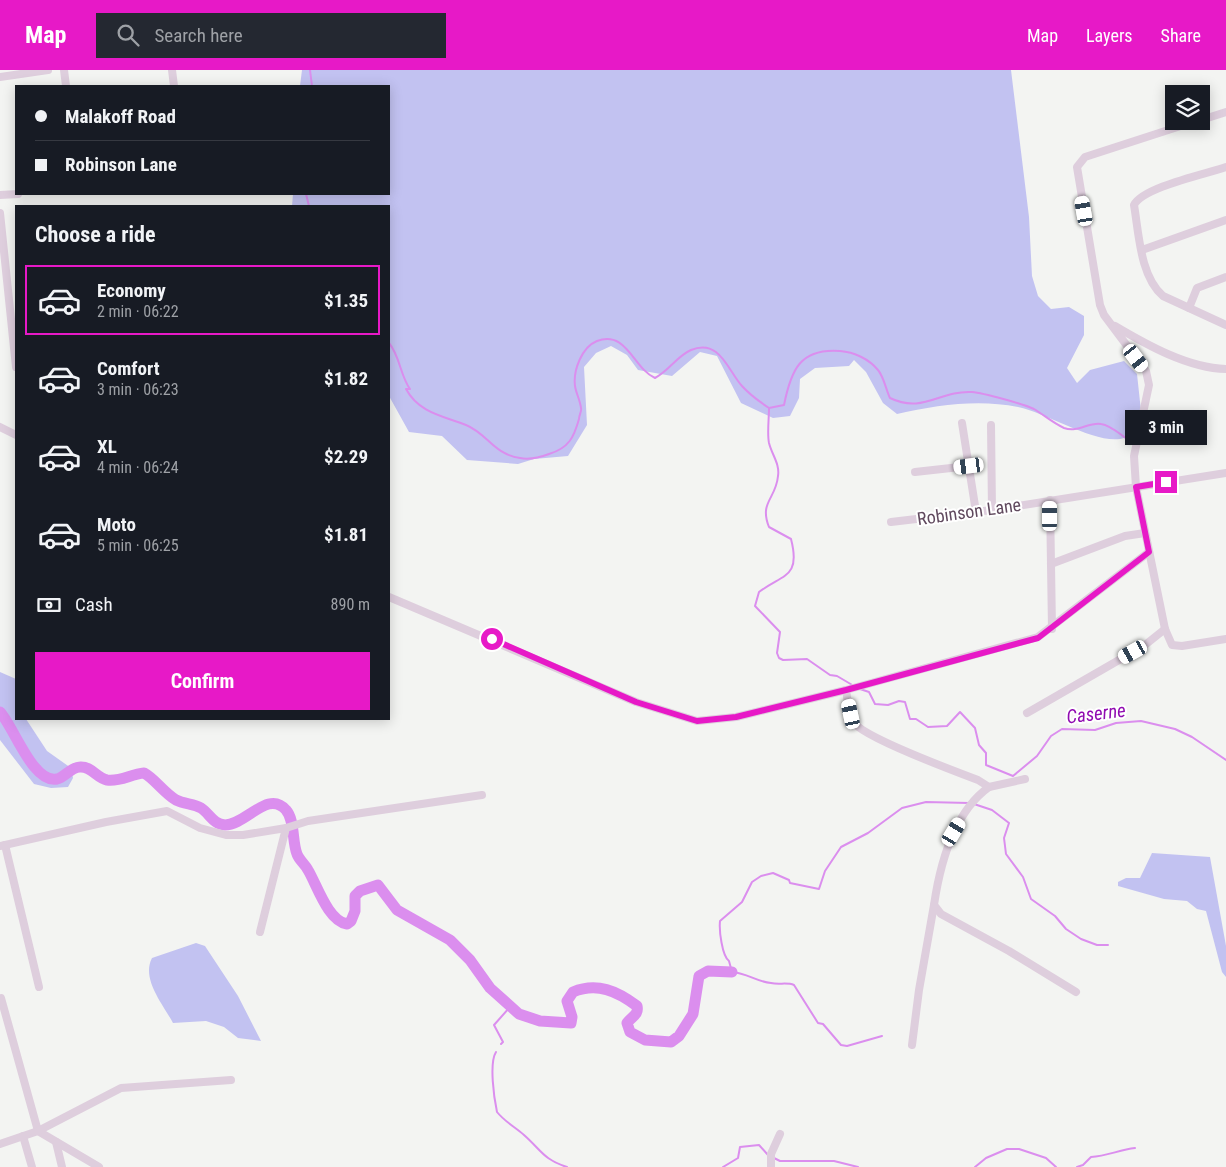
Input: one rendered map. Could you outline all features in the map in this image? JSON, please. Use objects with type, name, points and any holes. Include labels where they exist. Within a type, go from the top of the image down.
[{"type":"street","points":[[0,77],[48,70]]},
{"type":"street","points":[[64,70],[66,85]]},
{"type":"street","points":[[172,70],[174,85]]},
{"type":"street","points":[[1210,117],[1226,112]]},
{"type":"street","points":[[1168,130],[1084,157],[1077,167],[1100,305],[1111,324],[1146,371],[1148,385],[1134,456],[1136,487],[1165,629],[1172,645],[1182,646],[1226,639]]},
{"type":"street","points":[[1226,167],[1153,191],[1137,199],[1134,206],[1150,282],[1155,289],[1162,296],[1226,325]]},
{"type":"street","points":[[0,195],[15,194]]},
{"type":"street","points":[[0,213],[15,357]]},
{"type":"street","points":[[1142,250],[1226,220]]},
{"type":"street","points":[[1189,308],[1197,288],[1226,277]]},
{"type":"street","points":[[1111,324],[1151,346],[1192,363],[1226,369]]},
{"type":"street","points":[[962,423],[976,512]]},
{"type":"street","points":[[991,425],[992,510]]},
{"type":"street","points":[[0,427],[15,434]]},
{"type":"street","points":[[915,472],[969,466]]},
{"type":"street","name":"Robinson Lane","points":[[891,522],[992,510],[1226,473]]},
{"type":"street","points":[[1050,500],[1052,629]]},
{"type":"street","points":[[1051,564],[1125,536],[1145,533]]},
{"type":"street","points":[[390,597],[636,702],[697,721],[736,717],[848,690],[1038,638],[1149,552]]},
{"type":"street","points":[[1027,713],[1145,645],[1165,629]]},
{"type":"street","points":[[848,690],[853,721],[860,728],[989,787]]},
{"type":"street","points":[[912,1045],[918,990],[946,845],[977,797],[989,787],[1025,779]]},
{"type":"street","points":[[39,987],[3,846],[106,822],[167,811],[200,828],[226,835],[243,835],[286,828],[308,821],[349,817],[482,795]]},
{"type":"street","points":[[260,932],[286,828]]},
{"type":"street","points":[[934,905],[940,914],[1009,951],[1076,992]]},
{"type":"street","points":[[1,998],[38,1131],[99,1167]]},
{"type":"street","points":[[0,1144],[38,1131],[120,1088],[231,1080]]},
{"type":"street","points":[[771,1161],[780,1134]]},
{"type":"street","points":[[24,1136],[32,1167]]},
{"type":"street","points":[[56,1142],[62,1167]]},
{"type":"shaded area","points":[[302,70],[1011,70],[1029,217],[1032,276],[1038,296],[1051,309],[1069,307],[1084,316],[1084,335],[1067,368],[1077,383],[1090,370],[1124,361],[1137,374],[1141,411],[1138,432],[1120,439],[1097,437],[1030,410],[988,403],[958,404],[897,414],[883,403],[866,372],[854,360],[849,366],[815,368],[800,379],[799,398],[790,416],[773,418],[741,403],[717,356],[700,352],[672,376],[638,370],[627,355],[611,346],[596,353],[584,367],[587,425],[568,456],[534,459],[518,464],[467,460],[442,436],[409,432],[390,398],[390,205],[292,205],[293,195],[390,195],[390,85],[300,85]]},
{"type":"shaded area","points":[[0,672],[15,679],[15,720],[27,720],[47,751],[71,768],[73,778],[68,787],[51,788],[34,784],[0,740]]},
{"type":"shaded area","points":[[1152,853],[1210,857],[1226,946],[1226,977],[1222,972],[1206,911],[1197,909],[1187,901],[1164,899],[1118,886],[1118,882],[1126,878],[1140,878]]},
{"type":"shaded area","points":[[196,943],[205,946],[238,996],[261,1041],[238,1038],[224,1027],[206,1021],[173,1023],[151,983],[149,966],[152,958]]},
{"type":"waterway","points":[[310,70],[312,85]]},
{"type":"waterway","points":[[306,195],[309,205]]},
{"type":"waterway","points":[[390,344],[410,389],[406,389],[411,397],[425,409],[474,429],[503,452],[524,459],[556,452],[570,441],[581,410],[575,386],[577,366],[587,348],[597,341],[607,339],[623,345],[647,373],[655,378],[691,350],[701,347],[709,348],[722,358],[745,389],[769,408],[784,405],[794,372],[807,358],[815,353],[840,351],[866,359],[880,373],[890,398],[902,402],[922,403],[950,394],[972,392],[1029,407],[1064,428],[1074,429],[1092,424],[1101,424],[1111,428],[1127,439]]},
{"type":"waterway","name":"Caserne","points":[[769,408],[768,439],[777,463],[778,472],[777,484],[767,506],[766,519],[769,527],[791,539],[794,561],[788,573],[759,592],[755,606],[780,632],[777,653],[779,658],[783,660],[807,659],[830,675],[837,676],[854,686]]},
{"type":"waterway","name":"Caserne","points":[[860,689],[869,692],[875,704],[888,705],[899,701],[905,702],[910,719],[916,719],[928,727],[947,726],[960,712],[975,728],[979,745],[986,753],[986,765],[1013,776],[1037,756],[1051,736],[1062,729],[1095,730],[1116,723],[1141,721],[1175,729],[1192,737],[1226,760]]},
{"type":"waterway","points":[[0,712],[32,764],[40,773],[48,778],[57,779],[77,767],[87,768],[107,780],[116,780],[144,773],[176,800],[201,808],[215,821],[225,825],[241,820],[272,803],[279,805],[286,810],[291,819],[295,849],[298,856],[307,868],[334,916],[347,924],[351,921],[355,911],[355,896],[360,891],[378,885],[397,910],[450,940],[470,960],[490,988],[519,1014],[540,1021],[571,1023],[572,1017],[567,1001],[573,992],[582,989],[599,988],[614,992],[637,1006],[636,1013],[627,1023],[630,1032],[645,1040],[671,1042],[679,1036],[693,1014],[699,976],[708,971],[732,972]]},
{"type":"waterway","points":[[882,1036],[847,1046],[841,1045],[823,1024],[818,1023],[794,985],[761,981],[732,972],[723,949],[720,921],[742,902],[752,882],[761,876],[773,873],[789,880],[790,883],[819,889],[825,871],[841,847],[868,833],[902,808],[926,802],[969,803]]},
{"type":"waterway","points":[[974,804],[992,810],[1009,823],[1004,838],[1006,854],[1023,877],[1031,899],[1055,916],[1066,929],[1081,939],[1097,945],[1108,945]]},
{"type":"waterway","points":[[501,1044],[503,1042],[494,1025],[510,1007]]},
{"type":"waterway","points":[[496,1052],[492,1072],[497,1112],[548,1158],[567,1167]]},
{"type":"waterway","points":[[723,1167],[738,1158],[740,1147],[759,1145],[768,1155]]},
{"type":"waterway","points":[[1077,1167],[1083,1165],[1091,1157],[1135,1148]]},
{"type":"waterway","points":[[975,1167],[986,1158],[1007,1149],[1019,1149],[1046,1158],[1056,1167]]},
{"type":"waterway","points":[[774,1158],[780,1161],[834,1161],[858,1167]]},
{"type":"route","points":[[492,639],[636,702],[697,721],[736,717],[846,690],[1038,638],[1149,552],[1136,487],[1166,482]]}]
